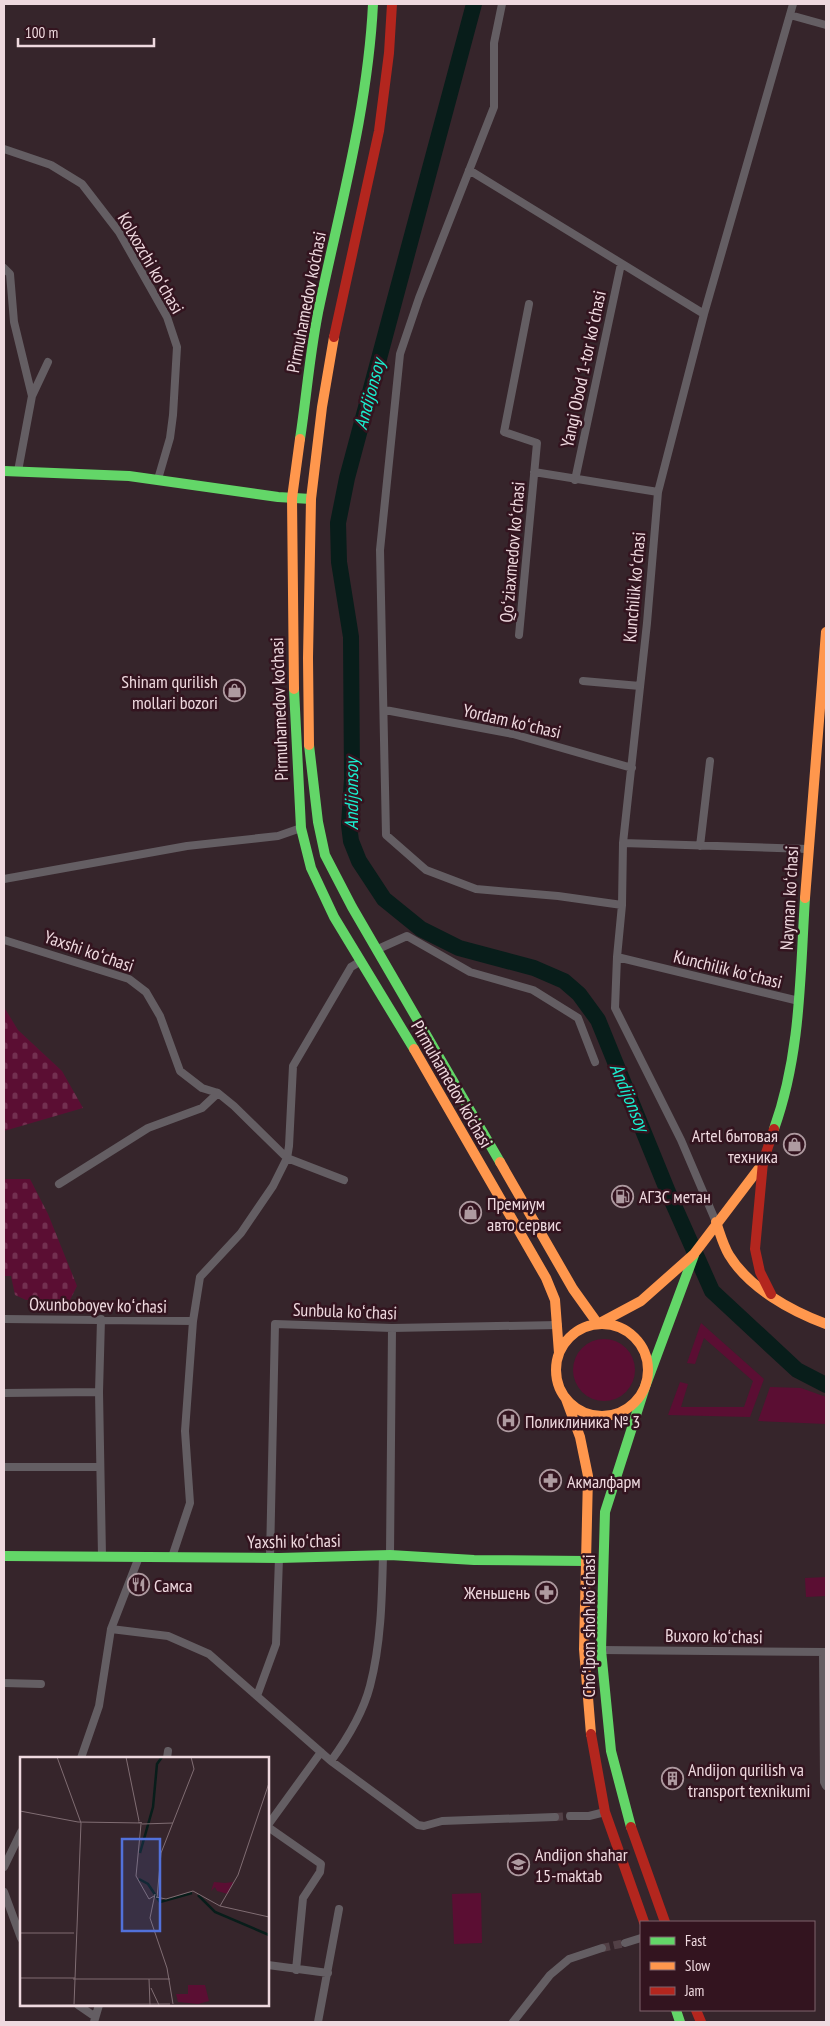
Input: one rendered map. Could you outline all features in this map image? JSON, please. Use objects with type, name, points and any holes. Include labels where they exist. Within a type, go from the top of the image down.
[{"type":"main road","name":"Pirmuhamedov ko'chasi","points":[[373,4],[372,49],[360,123],[319,306],[292,498],[293,662],[301,828],[310,868],[334,917],[380,990],[546,1278],[555,1300],[558,1326],[558,1353]]},
{"type":"main road","name":"Pirmuhamedov ko'chasi","points":[[392,4],[389,53],[378,131],[341,298],[322,407],[311,499],[308,658],[309,723],[318,822],[325,855],[352,907],[573,1289],[598,1324]]},
{"type":"main road","points":[[4,471],[158,479],[311,499]]},
{"type":"main road","name":"Nayman koʻchasi","points":[[763,1162],[784,1102],[793,1069],[800,1001],[808,849],[826,632]]},
{"type":"main road","points":[[694,1254],[645,1387],[636,1401],[624,1411],[609,1416],[593,1415],[578,1409],[566,1399],[556,1377],[558,1353],[565,1342],[574,1333],[598,1324],[641,1301],[694,1254],[716,1222],[763,1162]]},
{"type":"main road","points":[[763,1162],[756,1249],[760,1272],[771,1294]]},
{"type":"main road","points":[[716,1222],[729,1254],[750,1278],[796,1310],[826,1324]]},
{"type":"main road","points":[[598,1324],[614,1326],[628,1332],[639,1343],[646,1356],[645,1387]]},
{"type":"main road","name":"Choʻlpon shoh koʻchasi","points":[[645,1387],[605,1512],[601,1650],[611,1751],[625,1810],[665,1921]]},
{"type":"main road","name":"Choʻlpon shoh koʻchasi","points":[[566,1399],[580,1437],[588,1476],[584,1649],[592,1750],[605,1812],[644,1921]]},
{"type":"main road","name":"Yaxshi koʻchasi","points":[[4,1556],[275,1558],[387,1556],[474,1560],[586,1561]]},
{"type":"street","points":[[502,4],[494,43],[494,107],[400,354],[380,550],[385,710],[386,834],[426,870],[476,890],[558,896],[622,905]]},
{"type":"street","name":"Kunchilik koʻchasi","points":[[793,4],[704,314],[658,492],[623,844],[622,905],[617,957],[800,1001]]},
{"type":"street","points":[[790,15],[826,25]]},
{"type":"street","name":"Kolxozchi koʻchasi","points":[[4,149],[52,165],[82,184],[119,232],[167,317],[177,347],[170,438],[158,479]]},
{"type":"street","points":[[469,170],[704,314]]},
{"type":"street","name":"Yangi Obod 1-tor koʻchasi","points":[[575,480],[621,264]]},
{"type":"street","points":[[4,268],[10,274],[14,322],[32,396]]},
{"type":"street","name":"Qoʻziaxmedov koʻchasi","points":[[519,635],[537,443],[504,432],[529,304]]},
{"type":"street","points":[[18,471],[32,396],[48,362]]},
{"type":"street","name":"Qoʻziaxmedov koʻchasi","points":[[534,472],[658,492]]},
{"type":"street","points":[[583,681],[640,686]]},
{"type":"street","name":"Yordam koʻchasi","points":[[385,710],[512,734],[632,768]]},
{"type":"street","points":[[700,846],[710,760]]},
{"type":"street","points":[[4,879],[187,846],[278,836],[301,828]]},
{"type":"street","points":[[623,844],[808,849]]},
{"type":"street","points":[[378,949],[407,936],[470,972],[532,990],[578,1018],[595,1062]]},
{"type":"street","name":"Yaxshi koʻchasi","points":[[4,940],[129,979],[146,992],[160,1016],[180,1071],[202,1088],[218,1093],[234,1106],[287,1158],[344,1180]]},
{"type":"street","points":[[617,957],[615,1008],[681,1140],[716,1222]]},
{"type":"street","name":"Oxunboboyev koʻchasi","points":[[172,1557],[190,1503],[185,1430],[193,1321],[200,1277],[241,1233],[273,1186],[287,1158],[293,1066],[351,968],[360,961]]},
{"type":"street","points":[[59,1184],[148,1128],[202,1108],[218,1093]]},
{"type":"street","name":"Oxunboboyev koʻchasi","points":[[4,1319],[193,1321]]},
{"type":"street","points":[[102,1319],[99,1392],[102,1556]]},
{"type":"street","name":"Sunbula koʻchasi","points":[[275,1558],[275,1324],[392,1328],[558,1326]]},
{"type":"street","points":[[331,1761],[352,1728],[370,1688],[387,1556],[392,1328]]},
{"type":"street","points":[[4,1393],[99,1392]]},
{"type":"street","points":[[4,1467],[100,1467]]},
{"type":"street","points":[[81,1757],[99,1706],[111,1629],[140,1557]]},
{"type":"street","points":[[257,1696],[276,1644],[275,1558]]},
{"type":"street","points":[[111,1629],[168,1636],[209,1654],[331,1761],[418,1825],[424,1826],[442,1820],[555,1817]]},
{"type":"street","name":"Buxoro koʻchasi","points":[[601,1650],[825,1652]]},
{"type":"street","points":[[825,1652],[824,1782],[826,1786]]},
{"type":"street","points":[[4,1683],[41,1684]]},
{"type":"street","points":[[269,1825],[321,1752]]},
{"type":"street","points":[[570,1816],[589,1816],[605,1812]]},
{"type":"street","points":[[269,1827],[321,1864],[320,1872],[303,1898],[296,1970]]},
{"type":"street","points":[[4,1867],[20,1834]]},
{"type":"street","points":[[4,1892],[20,1935]]},
{"type":"street","points":[[318,2022],[339,1909]]},
{"type":"street","points":[[625,1943],[640,1938]]},
{"type":"street","points":[[513,2022],[550,1975],[570,1959],[602,1948]]},
{"type":"street","points":[[269,1965],[328,1974]]},
{"type":"street","points":[[79,2006],[94,2019],[99,2006]]},
{"type":"green space","points":[[4,1007],[18,1030],[62,1071],[83,1108],[4,1131]]},
{"type":"green space","points":[[4,1179],[30,1179],[48,1214],[77,1286],[68,1304],[62,1306],[55,1300],[26,1300],[15,1295],[11,1276],[4,1276]]},
{"type":"green space","points":[[701,1323],[764,1379],[750,1417],[668,1415],[680,1382],[688,1384],[681,1407],[744,1407],[753,1381],[704,1338],[695,1364],[687,1363]]},
{"type":"green space","points":[[604,1339],[616,1341],[626,1348],[633,1358],[635,1370],[633,1382],[626,1392],[616,1399],[604,1401],[592,1399],[582,1392],[575,1382],[573,1370],[575,1358],[582,1348],[592,1341]]},
{"type":"green space","points":[[770,1387],[801,1388],[826,1397],[826,1424],[758,1421]]},
{"type":"green space","points":[[826,1577],[826,1596],[806,1597],[805,1578]]},
{"type":"green space","points":[[481,1893],[482,1943],[454,1944],[452,1894]]},
{"type":"waterway","name":"Andijonsoy","points":[[474,4],[347,478],[338,523],[339,562],[351,637],[352,779],[349,825],[351,841],[359,861],[384,899],[421,929],[459,948],[534,968],[564,981],[579,994],[598,1020],[668,1192],[712,1291],[797,1370],[826,1385]]},
{"type":"tunnel","points":[[555,1817],[570,1816]]},
{"type":"tunnel","points":[[602,1948],[625,1943]]},
{"type":"traffic: fast","points":[[300,439],[317,320],[360,117],[366,80],[373,4]]},
{"type":"traffic: fast","points":[[4,471],[129,476],[278,497],[311,499]]},
{"type":"traffic: fast","points":[[294,689],[301,828],[311,868],[334,917],[414,1049]]},
{"type":"traffic: fast","points":[[309,745],[318,822],[325,855],[352,907],[500,1162]]},
{"type":"traffic: fast","points":[[774,1129],[790,1072],[798,1015],[805,898]]},
{"type":"traffic: fast","points":[[645,1387],[694,1255]]},
{"type":"traffic: fast","points":[[631,1827],[611,1751],[601,1650],[605,1512],[645,1387]]},
{"type":"traffic: fast","points":[[4,1556],[279,1558],[390,1555],[474,1560],[585,1561]]},
{"type":"traffic: fast","points":[[676,2011],[680,2022]]},
{"type":"traffic: slow","points":[[309,745],[308,658],[311,499],[322,407],[334,337]]},
{"type":"traffic: slow","points":[[294,689],[292,498],[300,439]]},
{"type":"traffic: slow","points":[[805,898],[826,632]]},
{"type":"traffic: slow","points":[[414,1049],[546,1278],[555,1300],[559,1353]]},
{"type":"traffic: slow","points":[[500,1162],[573,1289],[598,1324]]},
{"type":"traffic: slow","points":[[598,1324],[641,1301],[694,1254],[763,1163]]},
{"type":"traffic: slow","points":[[716,1222],[729,1255],[748,1278],[759,1288],[785,1305],[826,1324]]},
{"type":"traffic: slow","points":[[602,1324],[620,1328],[634,1338],[644,1352],[648,1370],[644,1388],[634,1402],[620,1412],[602,1416],[584,1412],[570,1402],[560,1388],[556,1370],[560,1352],[570,1338],[584,1328],[602,1324]]},
{"type":"traffic: slow","points":[[566,1399],[580,1437],[588,1476],[584,1649],[591,1734]]},
{"type":"traffic: jam","points":[[334,337],[379,131],[389,53],[392,4]]},
{"type":"traffic: jam","points":[[771,1294],[760,1272],[755,1249],[763,1162],[774,1129]]},
{"type":"traffic: jam","points":[[591,1734],[605,1812],[644,1921]]},
{"type":"traffic: jam","points":[[631,1827],[665,1921]]},
{"type":"traffic: jam","points":[[696,2011],[701,2022]]},
{"type":"place","name":"Shinam qurilish mollari bozori","points":[[234,691]]},
{"type":"place","name":"Artel бытовая техника","points":[[794,1145]]},
{"type":"place","name":"АГЗС метан","points":[[623,1196]]},
{"type":"place","name":"Премиум авто сервис","points":[[471,1213]]},
{"type":"place","name":"Поликлиника № 3","points":[[509,1421]]},
{"type":"place","name":"Акмалфарм","points":[[551,1481]]},
{"type":"place","name":"Самса","points":[[138,1585]]},
{"type":"place","name":"Женьшень","points":[[546,1592]]},
{"type":"place","name":"Andijon qurilish va transport texnikumi","points":[[672,1779]]},
{"type":"place","name":"Andijon shahar 15-maktab","points":[[519,1864]]}]
